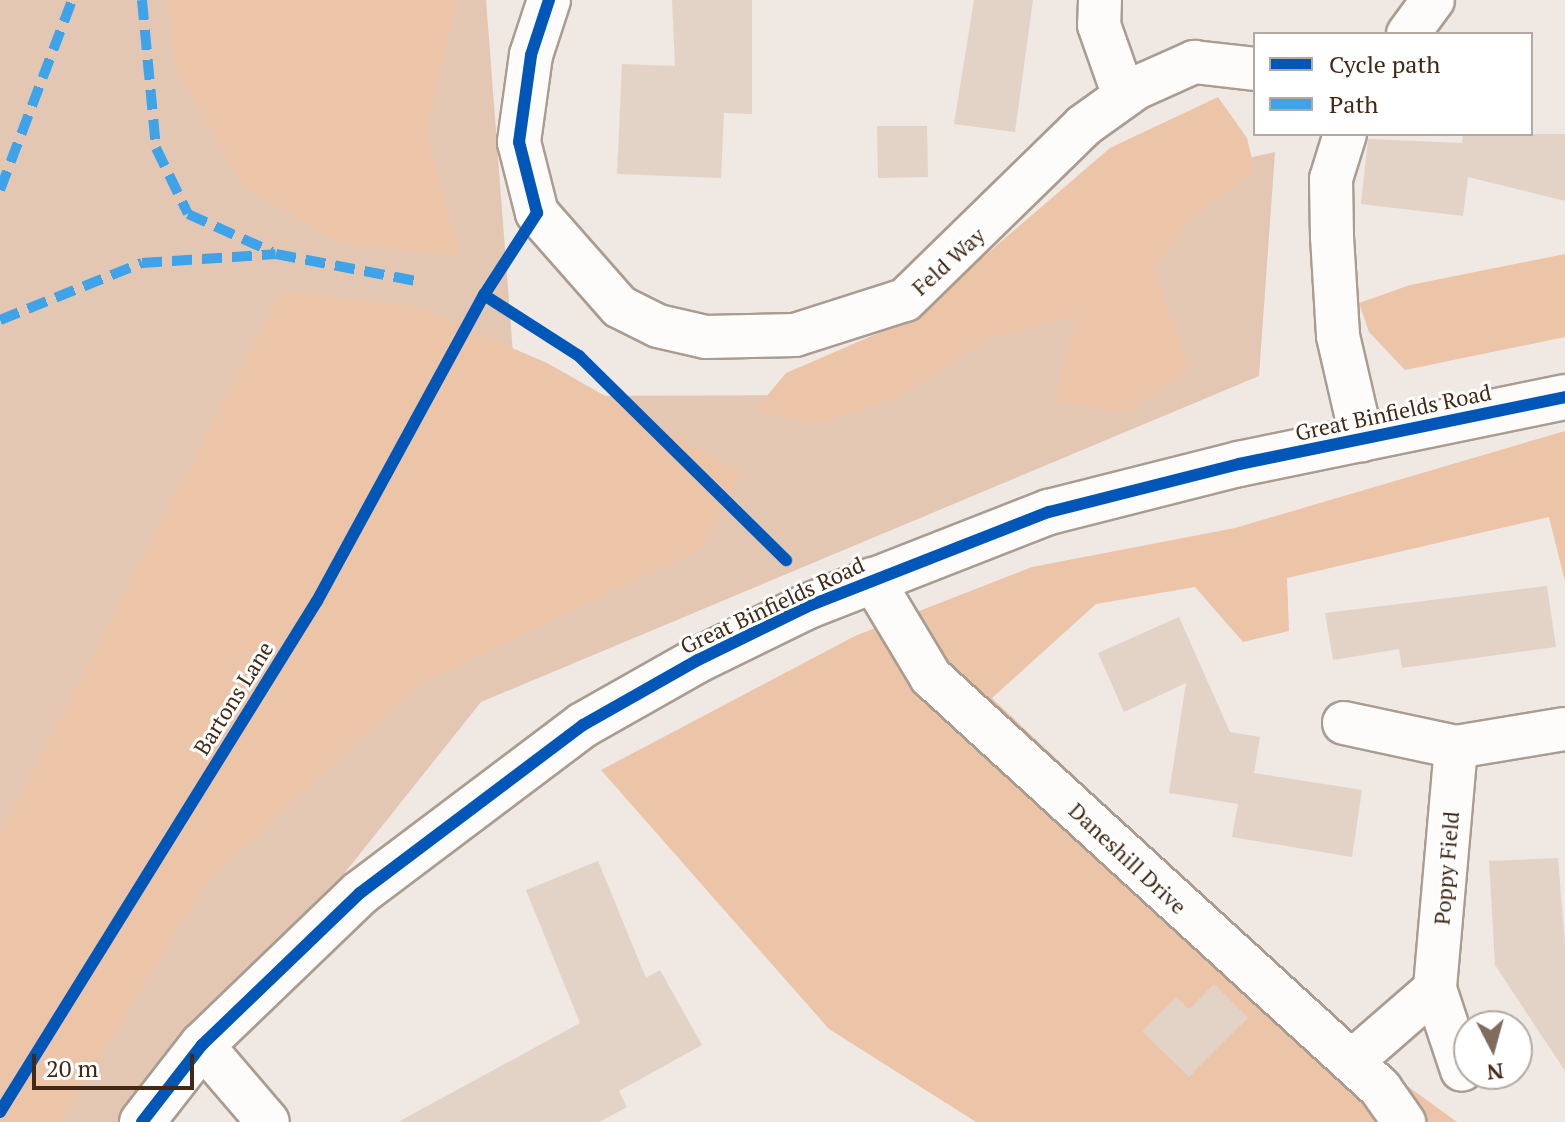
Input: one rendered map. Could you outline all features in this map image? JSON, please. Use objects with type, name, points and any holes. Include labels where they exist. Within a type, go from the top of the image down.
[{"type":"street","name":"Feld Way","points":[[549,0],[531,55],[519,142],[537,213],[620,307],[658,326],[706,337],[795,335],[905,300],[1083,126],[1124,96],[1194,62],[1253,69]]},
{"type":"street","points":[[1100,0],[1099,25],[1124,96]]},
{"type":"street","points":[[1409,32],[1433,0]]},
{"type":"street","points":[[1344,136],[1331,179],[1333,251],[1338,336],[1362,440]]},
{"type":"street","name":"Great Binfields Road","points":[[142,1122],[202,1045],[360,893],[571,734],[698,660],[872,579],[1049,512],[1565,397]]},
{"type":"street","name":"Daneshill Drive","points":[[872,579],[931,677],[1380,1088],[1404,1122]]},
{"type":"street","points":[[1344,723],[1456,747],[1565,729]]},
{"type":"street","name":"Poppy Field","points":[[1453,1043],[1435,989],[1456,747]]},
{"type":"street","points":[[1366,1049],[1435,989]]},
{"type":"street","points":[[202,1045],[257,1100],[268,1122]]},
{"type":"shaded area","points":[[0,0],[486,0],[515,380],[537,396],[863,395],[1112,187],[1275,152],[1259,376],[481,702],[146,1122],[0,1122]]},
{"type":"shaded area","points":[[168,0],[457,0],[426,131],[461,256],[343,244],[244,188],[175,67]]},
{"type":"shaded area","points":[[1218,97],[1247,138],[1255,172],[1191,218],[1153,268],[1190,369],[1124,413],[1054,400],[1078,316],[988,339],[897,398],[813,425],[756,409],[786,373],[911,319],[1110,148]]},
{"type":"shaded area","points":[[1565,254],[1565,337],[1405,370],[1369,332],[1359,303],[1410,285]]},
{"type":"shaded area","points":[[281,291],[415,306],[547,363],[741,473],[703,548],[418,685],[207,882],[60,1122],[0,1122],[0,834]]},
{"type":"shaded area","points":[[1565,431],[1565,581],[1549,517],[1287,578],[1289,631],[1243,642],[1195,587],[1096,604],[992,698],[1384,1069],[1457,1122],[976,1122],[829,1029],[601,770],[855,636],[1032,567],[1235,528]]},
{"type":"building","points":[[672,0],[752,0],[752,114],[724,113],[721,178],[617,174],[622,64],[675,66]]},
{"type":"building","points":[[974,0],[1033,0],[1015,132],[954,124]]},
{"type":"building","points":[[877,126],[927,126],[928,177],[878,178]]},
{"type":"building","points":[[1565,134],[1565,201],[1468,177],[1463,216],[1361,204],[1368,139],[1462,143],[1463,136]]},
{"type":"building","points":[[1547,586],[1556,647],[1402,668],[1399,649],[1333,660],[1325,613]]},
{"type":"building","points":[[1179,617],[1230,732],[1260,737],[1254,773],[1362,790],[1352,857],[1232,837],[1238,804],[1169,793],[1186,683],[1124,712],[1098,653]]},
{"type":"building","points":[[1558,858],[1565,945],[1565,1071],[1533,1023],[1533,1010],[1525,1010],[1495,965],[1489,861]]},
{"type":"building","points":[[598,861],[646,978],[660,970],[702,1045],[619,1091],[627,1107],[599,1122],[398,1122],[580,1023],[526,890]]},
{"type":"building","points":[[1214,984],[1248,1018],[1189,1077],[1142,1031],[1176,997],[1189,1009]]},
{"type":"marked path","points":[[0,190],[72,0]]},
{"type":"marked path","points":[[142,0],[156,148],[188,214],[272,252]]},
{"type":"marked path","points":[[0,320],[142,263],[276,254],[421,282]]},
{"type":"cycle path","name":"Bartons Lane","points":[[0,1112],[317,601],[484,295],[537,213],[519,142],[531,55],[549,0]]},
{"type":"cycle path","points":[[484,295],[579,356],[786,560]]},
{"type":"cycle path","points":[[142,1122],[202,1045],[360,893],[583,725],[698,660],[806,607],[1049,512],[1239,464],[1565,397]]}]
